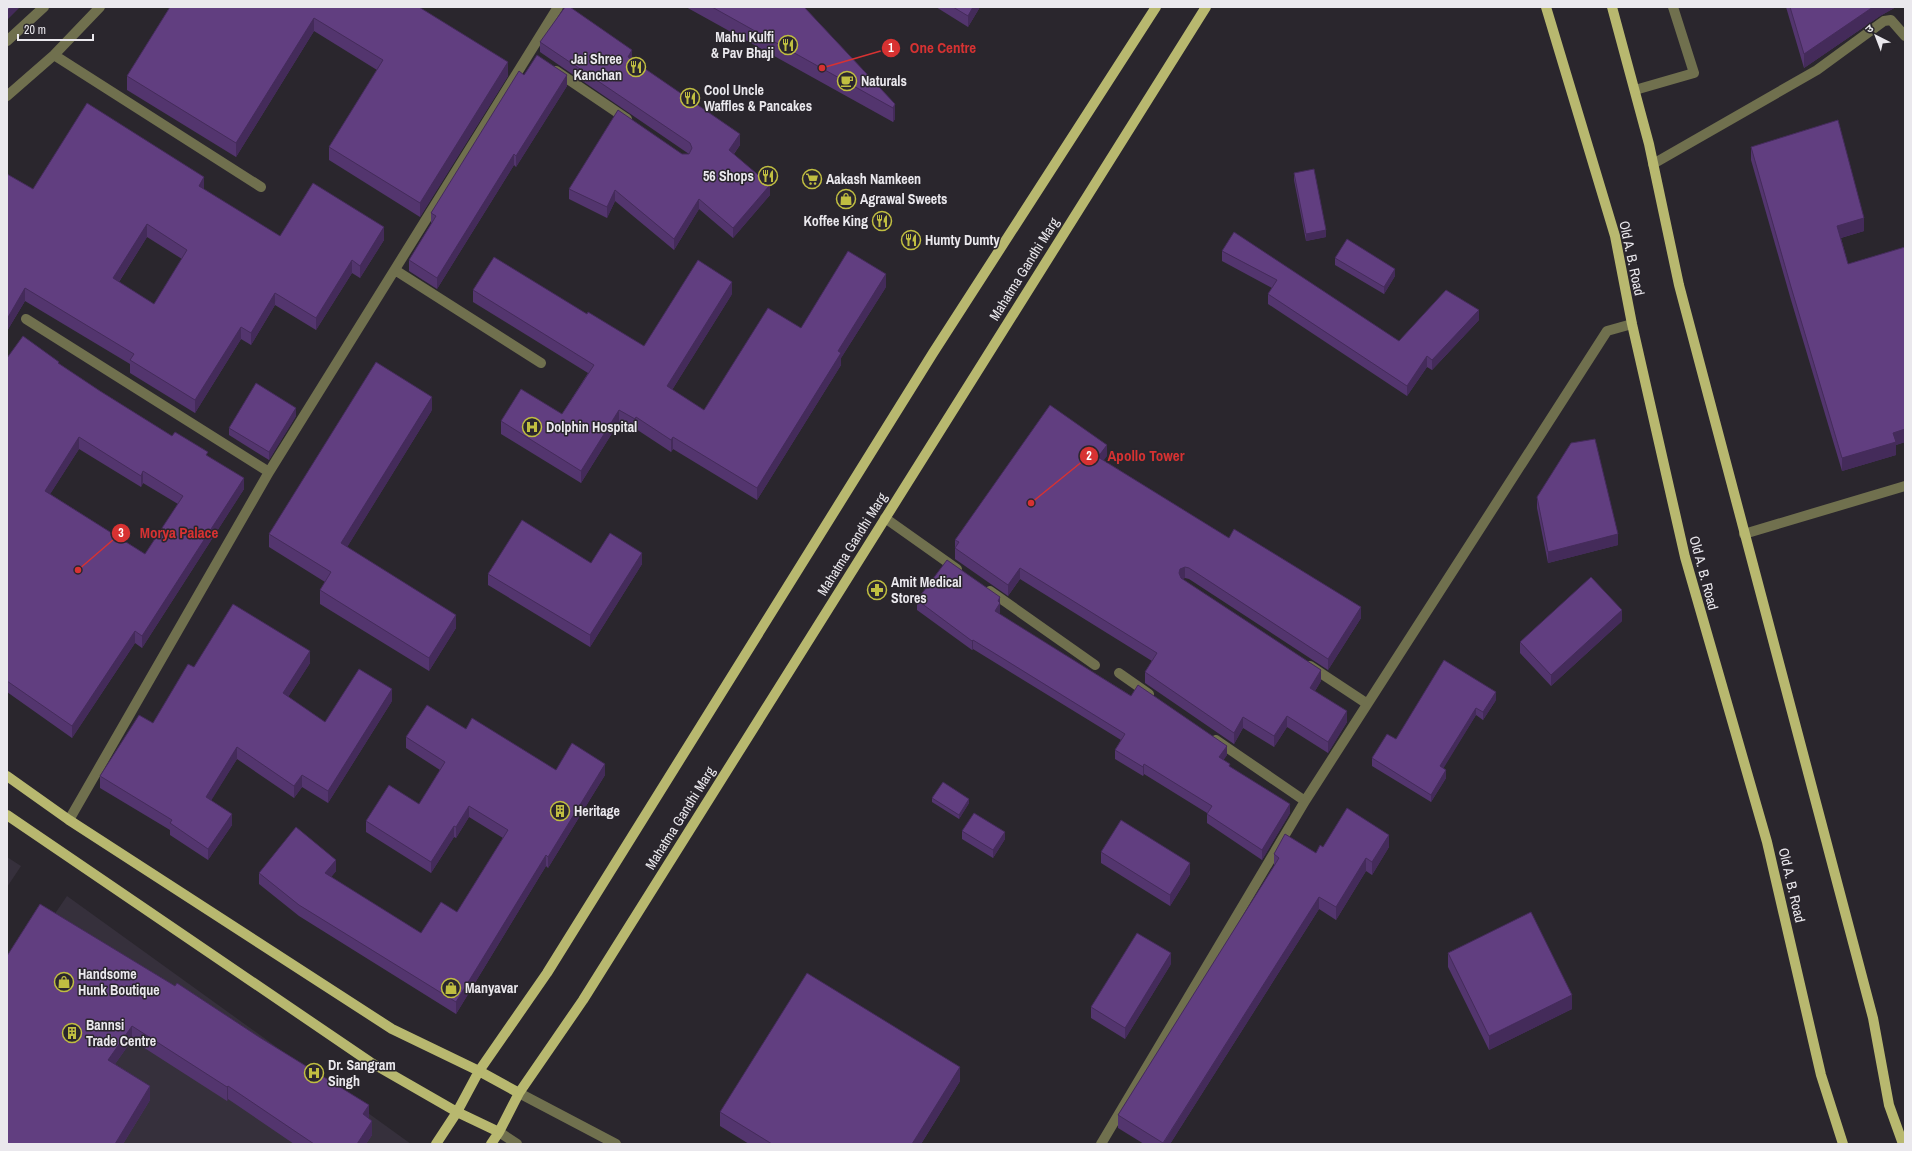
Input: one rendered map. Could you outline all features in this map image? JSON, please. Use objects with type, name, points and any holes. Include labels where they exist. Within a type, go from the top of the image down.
[{"type":"main road","points":[[436,1144],[457,1112],[479,1071],[547,973],[933,353],[1156,7]]},
{"type":"main road","name":"Mahatma Gandhi Marg","points":[[499,1132],[519,1093],[583,1000],[1206,7]]},
{"type":"main road","name":"Old A. B. Road","points":[[1546,7],[1615,236],[1632,324],[1685,557],[1767,842],[1820,1075],[1842,1144]]},
{"type":"main road","points":[[1612,7],[1635,90],[1653,164],[1679,285],[1873,1018],[1889,1105],[1903,1144]]},
{"type":"main road","points":[[7,776],[69,820],[392,1029],[479,1071],[519,1093]]},
{"type":"main road","points":[[7,815],[370,1062],[457,1112],[499,1132],[492,1144]]},
{"type":"street","points":[[7,41],[44,7]]},
{"type":"street","points":[[7,96],[54,55],[100,7]]},
{"type":"street","points":[[69,820],[269,472],[395,270],[533,55],[558,7]]},
{"type":"street","points":[[1635,90],[1694,72],[1673,7]]},
{"type":"street","points":[[1653,164],[1817,70],[1884,21],[1891,20],[1896,23],[1905,36]]},
{"type":"street","points":[[54,55],[261,187]]},
{"type":"street","points":[[549,66],[634,124]]},
{"type":"street","points":[[395,270],[541,363]]},
{"type":"street","points":[[26,319],[269,472]]},
{"type":"street","points":[[1101,1144],[1305,800],[1366,703],[1607,331],[1632,324]]},
{"type":"street","points":[[1744,534],[1905,486]]},
{"type":"street","points":[[884,518],[967,576]]},
{"type":"street","points":[[980,585],[1095,665]]},
{"type":"street","points":[[1302,661],[1366,703]]},
{"type":"street","points":[[1119,673],[1158,700]]},
{"type":"street","points":[[1209,735],[1305,800]]},
{"type":"street","points":[[519,1093],[616,1144]]},
{"type":"street","points":[[499,1132],[517,1144]]},
{"type":"shaded area","points":[[7,857],[21,866],[7,887]]},
{"type":"shaded area","points":[[67,896],[411,1144],[7,1144],[7,984]]},
{"type":"building","points":[[170,7],[419,7],[508,62],[420,203],[329,147],[383,60],[314,18],[236,143],[127,76]]},
{"type":"building","points":[[565,7],[570,7],[632,50],[628,57],[740,134],[729,150],[770,185],[733,228],[699,199],[674,239],[615,190],[607,207],[569,189],[618,110],[682,154],[689,154],[692,148],[690,143],[540,42]]},
{"type":"building","points":[[712,7],[804,7],[895,104],[893,108]]},
{"type":"building","points":[[953,7],[973,7],[968,16]]},
{"type":"building","points":[[1790,7],[1873,7],[1804,54]]},
{"type":"building","points":[[537,55],[567,75],[516,156],[514,154],[437,278],[409,260],[436,216],[431,213],[519,71],[524,75]]},
{"type":"building","points":[[87,103],[204,177],[199,186],[280,236],[313,183],[384,227],[360,266],[352,260],[316,318],[275,293],[251,333],[241,327],[195,400],[130,360],[134,354],[25,288],[7,319],[7,174],[33,189]],"holes":[[[147,224],[187,250],[154,304],[113,278]]]},
{"type":"building","points":[[1838,120],[1864,218],[1837,226],[1848,264],[1905,247],[1905,429],[1893,433],[1896,442],[1842,458],[1751,147]]},
{"type":"building","points":[[1314,169],[1326,230],[1306,234],[1294,173]]},
{"type":"building","points":[[1234,232],[1399,341],[1446,290],[1479,310],[1432,360],[1427,356],[1407,386],[1268,294],[1277,280],[1222,251]]},
{"type":"building","points":[[1347,239],[1395,269],[1384,287],[1335,258]]},
{"type":"building","points":[[848,251],[886,274],[838,351],[841,353],[757,488],[673,437],[671,440],[636,417],[635,419],[619,410],[581,471],[501,421],[521,389],[562,414],[594,365],[473,290],[494,257],[587,314],[588,312],[644,346],[698,260],[732,282],[667,386],[704,410],[768,308],[801,328]]},
{"type":"building","points":[[23,336],[59,362],[58,363],[100,391],[172,436],[175,432],[208,452],[206,455],[244,478],[142,636],[135,631],[72,726],[7,681],[7,358]],"holes":[[[79,437],[141,476],[143,471],[183,496],[145,554],[45,491]]]},
{"type":"building","points":[[376,362],[432,397],[341,543],[456,615],[429,658],[320,590],[331,572],[269,534]]},
{"type":"building","points":[[256,383],[296,408],[269,452],[229,428]]},
{"type":"building","points":[[1050,405],[1107,445],[1098,457],[1229,538],[1234,529],[1361,607],[1328,659],[1189,568],[1185,567],[1180,569],[1179,573],[1181,578],[1321,670],[1310,688],[1347,711],[1328,742],[1287,716],[1274,736],[1243,717],[1234,733],[1145,672],[1157,653],[1020,568],[1008,585],[955,548],[959,542],[955,540]]},
{"type":"building","points":[[1595,439],[1618,534],[1548,552],[1537,497],[1571,443]]},
{"type":"building","points":[[522,520],[591,563],[610,533],[642,553],[590,635],[488,574]]},
{"type":"building","points":[[947,560],[1000,597],[998,601],[1000,603],[995,611],[1131,696],[1138,685],[1227,746],[1219,757],[1230,764],[1229,766],[1290,804],[1262,850],[1207,814],[1212,806],[1144,764],[1143,767],[1115,750],[1125,734],[973,640],[972,641],[917,600]]},
{"type":"building","points":[[1591,577],[1622,610],[1551,675],[1520,642]]},
{"type":"building","points":[[233,604],[310,651],[283,693],[325,722],[359,669],[392,689],[328,791],[302,775],[294,786],[237,747],[206,797],[232,814],[208,849],[170,823],[172,820],[100,776],[139,715],[153,723],[188,664],[194,667]]},
{"type":"building","points":[[1444,660],[1496,692],[1483,712],[1476,708],[1440,766],[1446,770],[1431,795],[1372,758],[1387,734],[1396,739]]},
{"type":"building","points":[[427,705],[466,729],[472,718],[556,770],[572,743],[605,764],[548,857],[546,855],[456,1002],[299,905],[259,873],[296,827],[336,860],[325,873],[421,933],[441,902],[457,912],[508,830],[469,806],[431,862],[366,821],[389,785],[419,804],[445,762],[406,737]]},
{"type":"building","points":[[943,782],[969,799],[959,815],[932,798]]},
{"type":"building","points":[[1347,808],[1389,835],[1372,862],[1366,858],[1336,907],[1319,897],[1163,1143],[1118,1115],[1279,858],[1274,854],[1285,834],[1316,853],[1320,845],[1323,847]]},
{"type":"building","points":[[974,813],[1005,832],[993,850],[962,831]]},
{"type":"building","points":[[1121,820],[1190,863],[1170,895],[1101,852]]},
{"type":"building","points":[[40,904],[175,986],[177,983],[259,1037],[369,1105],[363,1114],[372,1121],[357,1144],[314,1144],[228,1086],[227,1087],[132,1026],[108,1060],[150,1086],[115,1144],[7,1144],[7,956]]},
{"type":"building","points":[[1531,912],[1572,995],[1489,1036],[1448,953]]},
{"type":"building","points":[[1137,933],[1171,953],[1125,1028],[1091,1007]]},
{"type":"building","points":[[807,973],[960,1067],[912,1144],[772,1144],[720,1112]]},
{"type":"place","name":"Mahu Kulfi & Pav Bhaji","points":[[788,45]]},
{"type":"place","name":"Jai Shree Kanchan","points":[[636,67]]},
{"type":"place","name":"One Centre","points":[[822,68]]},
{"type":"place","name":"Naturals","points":[[847,81]]},
{"type":"place","name":"Cool Uncle Waffles & Pancakes","points":[[690,98]]},
{"type":"place","name":"56 Shops","points":[[768,176]]},
{"type":"place","name":"Aakash Namkeen","points":[[812,179]]},
{"type":"place","name":"Agrawal Sweets","points":[[846,199]]},
{"type":"place","name":"Koffee King","points":[[882,221]]},
{"type":"place","name":"Humty Dumty","points":[[911,240]]},
{"type":"place","name":"Dolphin Hospital","points":[[532,427]]},
{"type":"place","name":"Apollo Tower","points":[[1031,503]]},
{"type":"place","name":"Morya Palace","points":[[78,570]]},
{"type":"place","name":"Amit Medical Stores","points":[[877,590]]},
{"type":"place","name":"Heritage","points":[[560,811]]},
{"type":"place","name":"Handsome Hunk Boutique","points":[[64,982]]},
{"type":"place","name":"Manyavar","points":[[451,988]]},
{"type":"place","name":"Bannsi Trade Centre","points":[[72,1033]]},
{"type":"place","name":"Dr. Sangram Singh","points":[[314,1073]]}]
